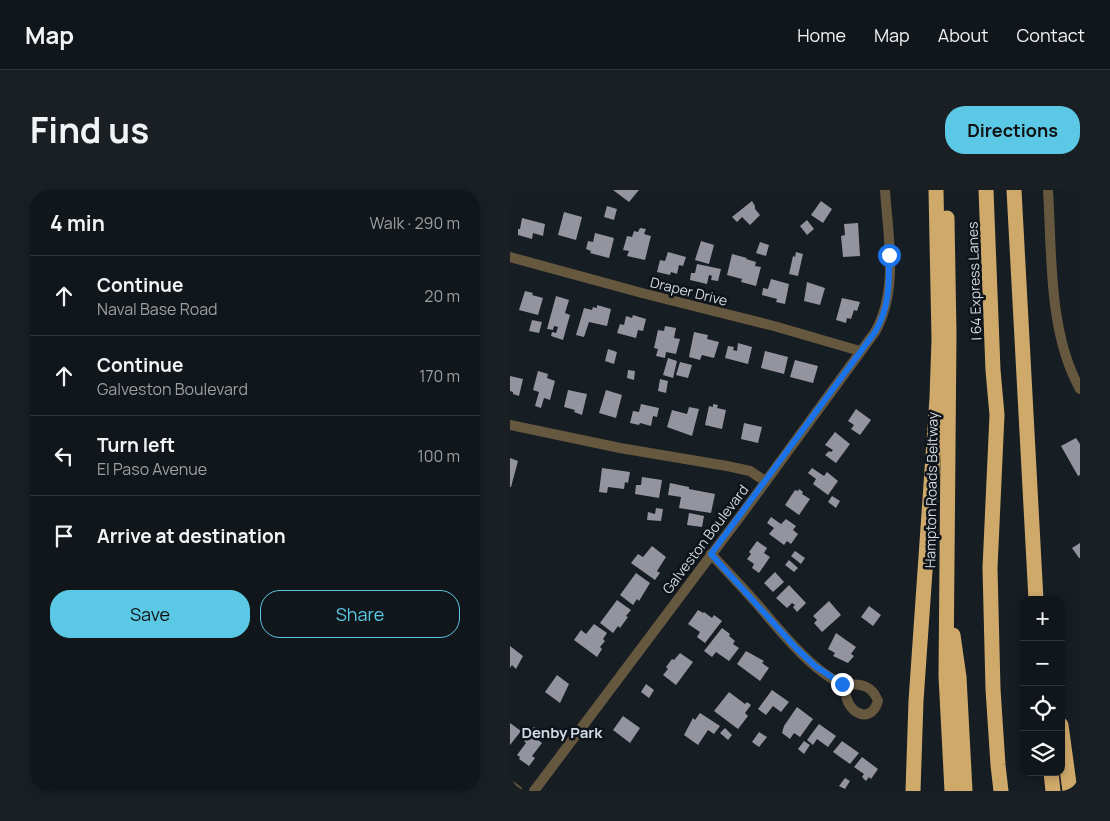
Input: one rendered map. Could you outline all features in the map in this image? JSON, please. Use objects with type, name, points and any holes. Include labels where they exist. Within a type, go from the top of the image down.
[{"type":"highway","points":[[913,791],[916,702],[937,398],[939,339],[936,190]]},
{"type":"highway","name":"Hampton Roads Beltway","points":[[946,190],[949,324],[946,587],[947,713],[952,791]]},
{"type":"highway","name":"I 64 Express Lanes","points":[[986,190],[993,370]]},
{"type":"highway","points":[[1014,190],[1036,596]]},
{"type":"highway","points":[[992,791],[985,685],[984,621],[989,415],[993,370]]},
{"type":"highway","points":[[993,370],[996,414],[990,568],[994,689],[1001,791]]},
{"type":"highway","points":[[1034,566],[1039,596]]},
{"type":"highway","points":[[946,587],[959,677],[965,791]]},
{"type":"highway","points":[[1062,731],[1070,791]]},
{"type":"highway","points":[[1051,776],[1053,791]]},
{"type":"street","name":"Galveston Boulevard","points":[[534,791],[765,481],[881,321],[888,298],[889,255],[885,190]]},
{"type":"street","points":[[1048,190],[1057,320],[1070,368],[1080,389]]},
{"type":"street","name":"Draper Drive","points":[[510,258],[774,326],[860,351]]},
{"type":"street","points":[[510,425],[612,447],[742,469],[750,471],[765,481]]},
{"type":"street","points":[[711,554],[796,648],[815,666],[836,681],[846,684]]},
{"type":"street","points":[[510,785],[518,791]]},
{"type":"building","points":[[613,190],[639,190],[629,202]]},
{"type":"building","points":[[752,201],[760,215],[750,225],[742,217],[737,222],[732,217]]},
{"type":"building","points":[[821,201],[832,209],[823,223],[811,215]]},
{"type":"building","points":[[607,206],[617,209],[614,220],[604,217]]},
{"type":"building","points":[[564,212],[582,217],[576,240],[558,235]]},
{"type":"building","points":[[522,218],[545,224],[543,236],[533,233],[532,239],[518,235]]},
{"type":"building","points":[[807,220],[814,229],[807,235],[800,226]]},
{"type":"building","points":[[858,223],[860,256],[843,257],[841,236],[845,235],[844,224]]},
{"type":"building","points":[[640,228],[646,229],[644,234],[651,236],[645,260],[627,256],[629,251],[623,250],[627,236],[632,237],[634,231],[638,232]]},
{"type":"building","points":[[595,233],[614,238],[609,258],[590,253],[591,251],[586,249],[588,241],[593,242]]},
{"type":"building","points":[[701,241],[714,245],[709,264],[695,260]]},
{"type":"building","points":[[760,242],[769,245],[766,256],[756,253]]},
{"type":"building","points":[[668,252],[686,257],[683,266],[679,265],[677,274],[671,272],[670,275],[657,272],[660,260],[665,261]]},
{"type":"building","points":[[796,252],[803,254],[798,276],[789,274],[793,256],[795,257]]},
{"type":"building","points":[[732,254],[756,262],[755,266],[761,267],[756,286],[741,282],[742,279],[727,275]]},
{"type":"building","points":[[697,264],[721,269],[718,281],[711,280],[712,276],[709,275],[707,284],[690,280],[691,273],[695,273]]},
{"type":"building","points":[[771,279],[789,284],[785,304],[776,302],[777,299],[762,295],[763,288],[768,289]]},
{"type":"building","points":[[807,282],[825,288],[820,305],[804,301]]},
{"type":"building","points":[[525,291],[543,298],[538,315],[519,310]]},
{"type":"building","points":[[556,296],[569,300],[565,313],[570,315],[563,340],[551,336],[552,332],[556,333],[558,327],[554,326],[553,330],[547,329]]},
{"type":"building","points":[[842,298],[860,302],[857,311],[854,310],[851,319],[847,318],[846,323],[836,320]]},
{"type":"building","points":[[597,305],[611,309],[607,326],[589,322],[584,337],[576,335],[584,308],[592,310],[593,307],[597,308]]},
{"type":"building","points":[[633,315],[646,319],[643,331],[638,330],[636,338],[617,333],[620,324],[624,325],[626,316],[632,318]]},
{"type":"building","points":[[532,320],[542,322],[539,333],[529,331]]},
{"type":"building","points":[[665,326],[676,328],[674,338],[680,339],[676,354],[666,352],[665,358],[656,356],[658,349],[654,348],[658,330],[664,331]]},
{"type":"building","points":[[694,332],[708,335],[707,339],[719,342],[714,358],[702,355],[700,360],[689,357]]},
{"type":"building","points":[[738,343],[752,347],[748,364],[725,358],[728,346],[734,347],[733,350],[737,351]]},
{"type":"building","points":[[608,349],[617,352],[614,364],[605,361]]},
{"type":"building","points":[[765,351],[788,357],[784,374],[761,368]]},
{"type":"building","points":[[668,358],[677,361],[673,378],[663,375]]},
{"type":"building","points":[[795,360],[818,366],[813,383],[790,377]]},
{"type":"building","points":[[680,362],[692,365],[688,378],[676,375]]},
{"type":"building","points":[[628,370],[635,371],[634,380],[627,378]]},
{"type":"building","points":[[538,371],[548,374],[547,378],[555,381],[550,400],[544,398],[541,408],[535,406],[539,392],[533,390]]},
{"type":"building","points":[[510,376],[523,379],[519,396],[510,391]]},
{"type":"building","points":[[660,379],[668,381],[666,393],[658,391]]},
{"type":"building","points":[[568,390],[587,394],[582,415],[574,412],[575,410],[564,407]]},
{"type":"building","points":[[606,390],[622,395],[616,418],[599,413]]},
{"type":"building","points":[[641,404],[659,408],[657,417],[653,416],[651,426],[630,423],[633,411],[639,412]]},
{"type":"building","points":[[713,404],[718,405],[717,408],[726,410],[722,429],[705,425],[709,406],[713,407]]},
{"type":"building","points":[[689,407],[699,409],[692,436],[667,427],[672,410],[687,414]]},
{"type":"building","points":[[856,409],[871,420],[860,435],[851,429],[854,425],[848,421]]},
{"type":"building","points":[[744,423],[762,427],[758,443],[741,439]]},
{"type":"building","points":[[835,432],[850,444],[836,463],[825,455],[833,450],[825,445]]},
{"type":"building","points":[[1076,438],[1080,444],[1080,475],[1078,476],[1061,446]]},
{"type":"building","points":[[510,458],[518,461],[511,487],[510,487]]},
{"type":"building","points":[[602,468],[630,472],[628,483],[625,482],[624,489],[608,487],[607,493],[599,492]]},
{"type":"building","points":[[812,468],[824,476],[827,472],[838,481],[828,495],[813,484],[816,479],[808,473]]},
{"type":"building","points":[[642,477],[662,480],[659,498],[635,494],[636,485],[641,485]]},
{"type":"building","points":[[670,483],[715,494],[711,513],[679,508],[681,497],[668,495]]},
{"type":"building","points":[[799,489],[803,492],[802,494],[810,499],[799,515],[785,505],[795,490],[798,491]]},
{"type":"building","points":[[832,496],[840,501],[836,508],[828,502]]},
{"type":"building","points":[[656,508],[663,509],[661,521],[647,520],[648,512],[655,514]]},
{"type":"building","points":[[689,513],[704,516],[702,527],[687,525]]},
{"type":"building","points":[[771,517],[781,524],[786,519],[796,526],[793,530],[798,534],[791,544],[787,541],[784,545],[769,534],[774,528],[767,523]]},
{"type":"building","points":[[757,541],[767,548],[764,553],[770,557],[759,573],[752,568],[754,564],[747,559],[751,554],[749,552]]},
{"type":"building","points":[[1080,543],[1080,558],[1079,558],[1072,548]]},
{"type":"building","points":[[652,546],[666,557],[657,571],[660,573],[655,580],[631,563],[638,554],[643,557]]},
{"type":"building","points":[[795,551],[805,558],[801,564],[791,556]]},
{"type":"building","points":[[789,560],[798,568],[794,572],[785,565]]},
{"type":"building","points":[[775,572],[784,582],[773,592],[764,583]]},
{"type":"building","points":[[636,573],[650,583],[639,601],[637,599],[633,605],[620,595]]},
{"type":"building","points":[[789,585],[806,603],[797,612],[793,607],[795,605],[792,603],[787,608],[776,598]]},
{"type":"building","points":[[617,600],[631,610],[620,628],[618,626],[613,633],[600,623]]},
{"type":"building","points":[[829,601],[841,615],[822,632],[814,623],[817,620],[813,616]]},
{"type":"building","points":[[869,606],[881,615],[873,626],[861,617]]},
{"type":"building","points":[[698,610],[712,618],[714,615],[722,621],[705,643],[697,637],[700,632],[688,624]]},
{"type":"building","points":[[594,624],[607,633],[603,639],[605,641],[600,647],[602,649],[597,657],[574,640],[581,630],[586,634]]},
{"type":"building","points":[[722,628],[730,634],[729,636],[735,641],[733,644],[739,648],[729,661],[716,652],[712,657],[704,651]]},
{"type":"building","points":[[836,633],[856,647],[851,654],[854,656],[848,663],[833,656],[835,653],[828,649]]},
{"type":"building","points":[[510,646],[523,656],[516,669],[512,665],[510,668]]},
{"type":"building","points":[[746,651],[764,661],[762,663],[769,668],[760,681],[737,664]]},
{"type":"building","points":[[680,653],[693,662],[676,685],[663,675],[672,659],[674,660]]},
{"type":"building","points":[[557,675],[569,684],[560,703],[545,692]]},
{"type":"building","points":[[646,684],[654,690],[649,698],[641,692]]},
{"type":"building","points":[[772,690],[789,702],[781,712],[773,706],[766,715],[758,709]]},
{"type":"building","points":[[729,692],[745,704],[747,702],[751,705],[745,713],[748,716],[738,729],[714,711]]},
{"type":"building","points":[[797,707],[813,719],[800,737],[794,733],[790,739],[782,733],[784,726]]},
{"type":"building","points":[[700,713],[720,726],[714,734],[708,730],[698,745],[684,735],[693,718],[695,720]]},
{"type":"building","points":[[623,716],[640,728],[630,743],[613,730]]},
{"type":"building","points":[[510,723],[521,731],[510,745]]},
{"type":"building","points":[[819,724],[836,736],[828,747],[817,739],[813,745],[807,740]]},
{"type":"building","points":[[534,727],[543,733],[540,738],[530,732]]},
{"type":"building","points":[[725,728],[732,735],[728,740],[720,733]]},
{"type":"building","points":[[759,732],[767,737],[759,747],[752,742]]},
{"type":"building","points":[[529,733],[542,743],[532,756],[535,758],[529,766],[519,759],[520,757],[517,755],[526,743],[524,741]]},
{"type":"building","points":[[804,741],[810,745],[804,754],[798,749]]},
{"type":"building","points":[[842,741],[859,753],[850,764],[833,752]]},
{"type":"building","points":[[862,757],[878,769],[871,779],[869,777],[866,781],[862,777],[864,774],[854,767]]},
{"type":"building","points":[[845,778],[850,781],[845,789],[839,786]]},
{"type":"district","name":"Denby Park","points":[[562,732]]},
{"type":"route","points":[[842,684],[815,666],[796,648],[711,554],[875,332],[886,310],[889,292],[889,255]]}]
